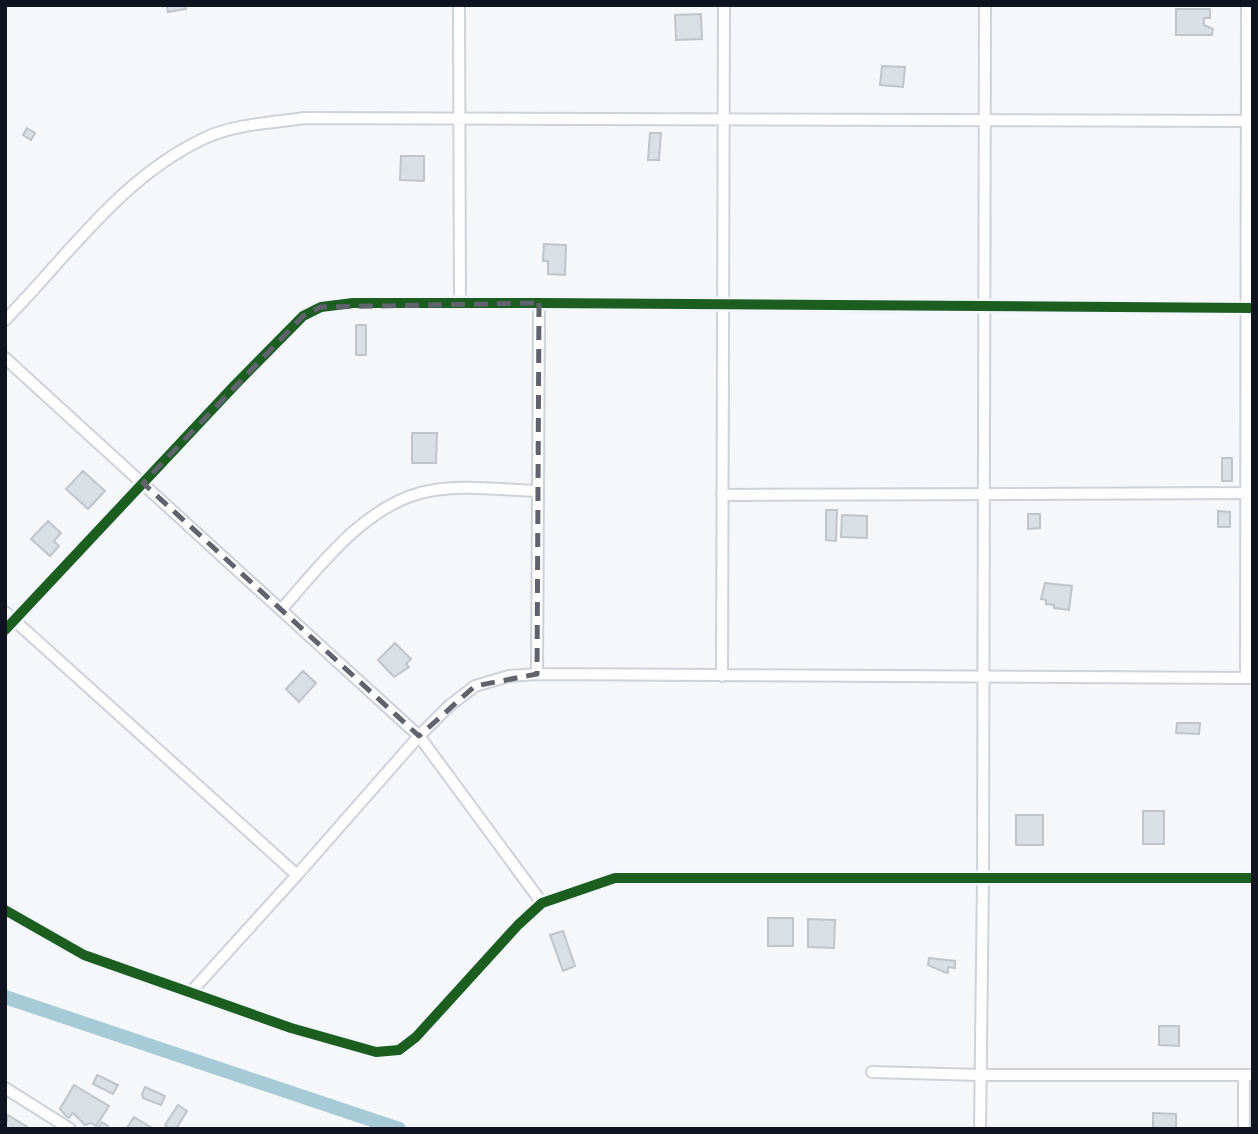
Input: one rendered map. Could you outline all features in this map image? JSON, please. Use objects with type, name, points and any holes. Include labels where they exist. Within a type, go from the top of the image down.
[{"type":"street","points":[[459,5],[460,303]]},
{"type":"street","points":[[722,676],[724,5]]},
{"type":"street","points":[[980,1129],[985,5]]},
{"type":"street","points":[[190,993],[419,736],[449,706],[475,686],[509,676],[537,674],[1249,678],[1247,5]]},
{"type":"street","points":[[5,320],[119,197],[155,166],[206,137],[248,126],[304,118],[1249,121]]},
{"type":"street","points":[[5,630],[10,616],[303,316],[321,307],[354,303],[539,303],[1250,308]]},
{"type":"street","points":[[537,674],[539,303]]},
{"type":"street","points":[[5,358],[419,736],[542,903]]},
{"type":"street","points":[[281,610],[355,532],[395,503],[421,493],[465,489],[538,491]]},
{"type":"street","points":[[722,495],[1249,493]]},
{"type":"street","points":[[10,616],[297,875]]},
{"type":"street","points":[[5,910],[85,956],[269,1020],[367,1050],[382,1052],[400,1050],[416,1037],[542,903],[615,878],[1253,878]]},
{"type":"street","points":[[872,1072],[980,1075],[1249,1075],[1244,1129]]},
{"type":"street","points":[[5,1088],[70,1129]]},
{"type":"highlighted area","points":[[539,303],[537,674],[475,686],[419,736],[143,483],[303,316],[321,307]]},
{"type":"building","points":[[167,5],[185,5],[186,9],[168,12]]},
{"type":"building","points":[[1176,9],[1210,9],[1210,18],[1204,18],[1204,25],[1213,29],[1212,35],[1176,35]]},
{"type":"building","points":[[701,14],[702,39],[676,40],[675,15]]},
{"type":"building","points":[[882,66],[905,67],[903,87],[880,85]]},
{"type":"building","points":[[27,128],[35,133],[31,140],[23,135]]},
{"type":"building","points":[[650,133],[661,133],[659,160],[648,160]]},
{"type":"building","points":[[401,156],[424,156],[424,181],[400,180]]},
{"type":"building","points":[[544,244],[566,245],[565,275],[548,274],[548,261],[543,261]]},
{"type":"building","points":[[356,325],[366,325],[366,355],[356,355]]},
{"type":"building","points":[[412,433],[437,433],[436,463],[412,463]]},
{"type":"building","points":[[1222,458],[1232,458],[1232,481],[1222,481]]},
{"type":"building","points":[[83,471],[105,491],[88,509],[66,489]]},
{"type":"building","points":[[826,510],[837,510],[836,541],[826,540]]},
{"type":"building","points":[[1218,511],[1230,512],[1230,527],[1218,527]]},
{"type":"building","points":[[1028,514],[1040,514],[1040,528],[1028,529]]},
{"type":"building","points":[[842,515],[867,516],[867,538],[841,537]]},
{"type":"building","points":[[48,521],[61,533],[54,541],[59,546],[50,556],[31,539]]},
{"type":"building","points":[[1045,583],[1072,586],[1069,610],[1054,608],[1054,605],[1046,604],[1046,600],[1041,599]]},
{"type":"building","points":[[395,643],[411,659],[406,664],[409,667],[394,677],[378,660]]},
{"type":"building","points":[[303,671],[316,683],[299,702],[286,689]]},
{"type":"building","points":[[1177,723],[1200,723],[1199,734],[1176,733]]},
{"type":"building","points":[[1143,811],[1164,811],[1164,844],[1143,844]]},
{"type":"building","points":[[1016,815],[1043,815],[1043,845],[1016,845]]},
{"type":"building","points":[[768,918],[793,918],[793,946],[768,946]]},
{"type":"building","points":[[808,919],[835,920],[834,948],[808,947]]},
{"type":"building","points":[[563,931],[575,966],[563,971],[550,935]]},
{"type":"building","points":[[929,958],[955,961],[955,968],[948,967],[948,973],[944,972],[928,965]]},
{"type":"building","points":[[1159,1026],[1179,1026],[1179,1046],[1159,1045]]},
{"type":"building","points":[[97,1075],[118,1085],[113,1094],[93,1084]]},
{"type":"building","points":[[74,1085],[109,1106],[96,1126],[91,1123],[85,1125],[73,1113],[69,1118],[60,1109]]},
{"type":"building","points":[[145,1087],[165,1096],[161,1105],[143,1098]]},
{"type":"building","points":[[178,1105],[187,1111],[176,1129],[171,1129],[165,1125]]},
{"type":"building","points":[[1153,1113],[1176,1114],[1176,1129],[1153,1129]]},
{"type":"building","points":[[8,1115],[29,1128],[29,1129],[5,1129]]},
{"type":"building","points":[[134,1117],[152,1128],[152,1129],[126,1129]]},
{"type":"building","points":[[102,1122],[108,1126],[107,1129],[97,1129]]},
{"type":"waterway","points":[[5,997],[399,1129]]},
{"type":"cycle path","points":[[5,630],[234,386],[303,316],[321,307],[353,303],[539,303],[1253,308]]},
{"type":"cycle path","points":[[5,910],[84,955],[291,1028],[376,1052],[399,1050],[416,1037],[518,925],[542,903],[615,878],[1253,878]]}]
